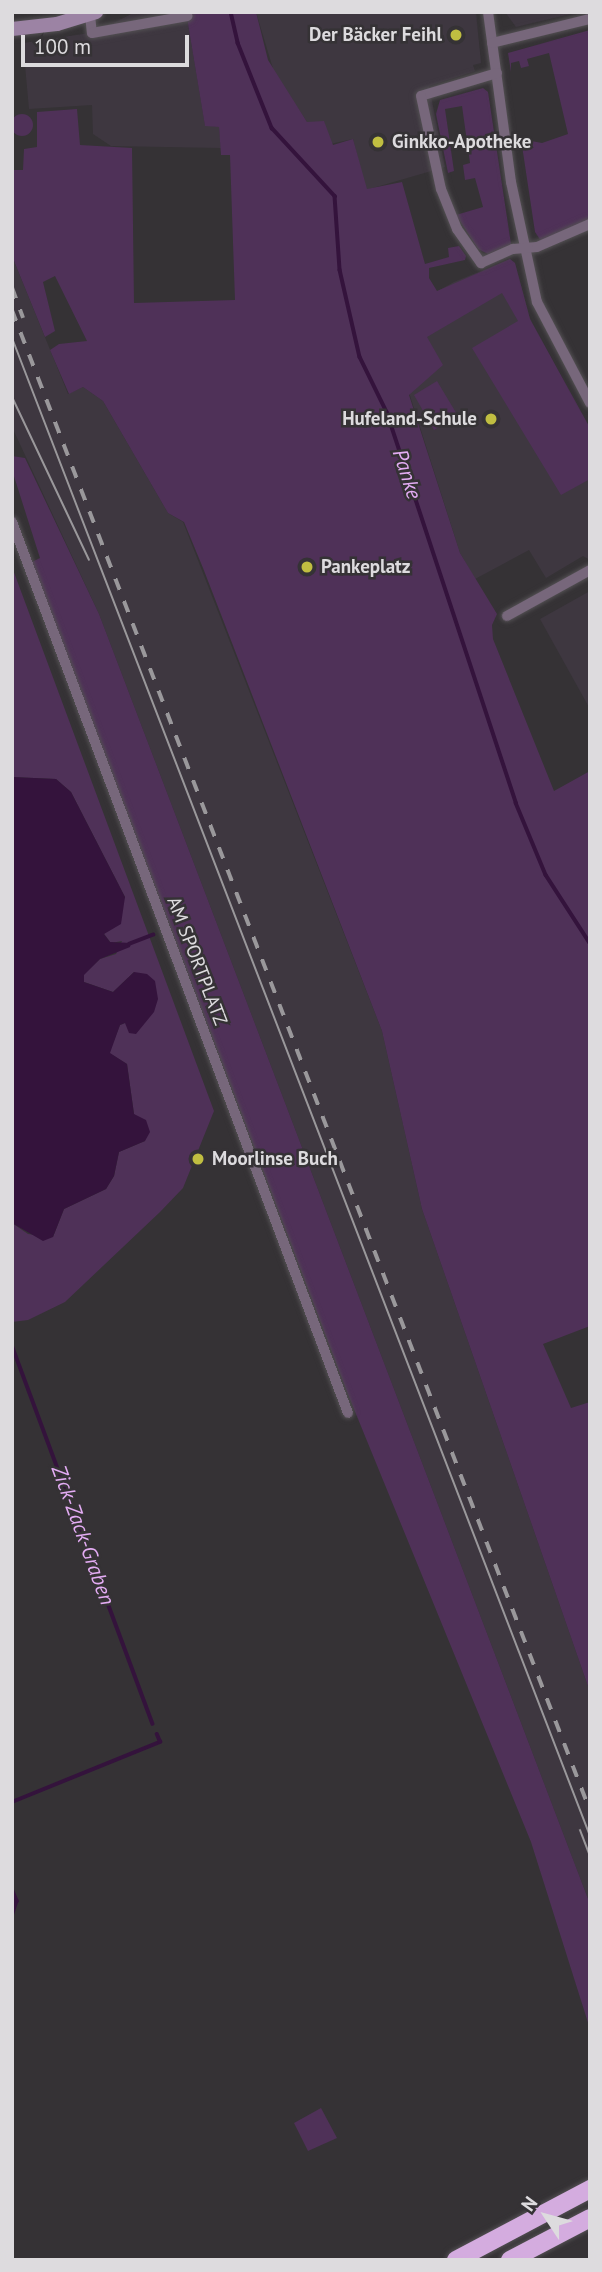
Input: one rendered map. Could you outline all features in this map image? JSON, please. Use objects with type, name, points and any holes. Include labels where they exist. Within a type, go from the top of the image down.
[{"type":"highway","points":[[456,2260],[590,2189]]},
{"type":"highway","points":[[510,2260],[590,2218]]},
{"type":"main road","points":[[12,29],[36,27],[93,13]]},
{"type":"street","points":[[488,12],[524,248],[550,331],[590,403]]},
{"type":"street","points":[[93,13],[92,33],[187,16]]},
{"type":"street","points":[[492,43],[590,19]]},
{"type":"street","points":[[12,23],[36,27]]},
{"type":"street","points":[[497,73],[421,96],[446,206],[457,229],[481,262],[590,224]]},
{"type":"street","name":"AM SPORTPLATZ","points":[[12,522],[348,1413]]},
{"type":"street","points":[[507,616],[590,570]]},
{"type":"shaded area","points":[[135,12],[186,12],[205,125],[219,127],[221,148],[111,146],[93,134],[92,105],[29,109],[23,43],[96,32]]},
{"type":"shaded area","points":[[186,12],[256,12],[268,60],[307,122],[324,121],[333,145],[353,139],[367,189],[402,182],[425,264],[449,257],[448,248],[459,246],[466,256],[465,260],[429,268],[429,278],[437,291],[510,259],[515,263],[530,319],[590,428],[590,479],[561,495],[472,348],[518,321],[502,293],[427,337],[443,365],[409,395],[460,553],[497,614],[492,625],[493,639],[554,791],[590,771],[590,1326],[543,1344],[571,1408],[590,1402],[590,1692],[422,1209],[382,1031],[203,568],[184,522],[168,513],[103,401],[83,387],[69,394],[50,350],[59,344],[87,341],[55,276],[43,282],[55,331],[45,337],[12,256],[12,170],[23,170],[24,149],[37,147],[37,112],[77,109],[80,145],[132,148],[134,303],[235,300],[230,155],[221,155],[219,127],[205,126]]},
{"type":"shaded area","points":[[256,12],[476,12],[481,63],[473,65],[475,71],[429,86],[445,167],[366,190],[353,139],[330,144],[324,122],[307,122],[274,72]]},
{"type":"shaded area","points":[[505,12],[579,12],[516,27]]},
{"type":"shaded area","points":[[590,30],[590,220],[541,241],[535,232],[521,139],[542,143],[568,134],[549,53],[527,59],[529,66],[521,68],[519,61],[511,63],[511,72],[508,53]]},
{"type":"shaded area","points":[[483,88],[488,92],[511,244],[488,254],[478,249],[456,215],[483,207],[475,178],[465,180],[463,165],[470,163],[462,106],[445,109],[454,171],[448,173],[436,114],[440,100]]},
{"type":"shaded area","points":[[22,114],[30,117],[33,125],[30,133],[22,136],[14,133],[11,125],[14,117]]},
{"type":"shaded area","points":[[12,256],[68,394],[83,387],[103,401],[168,513],[183,522],[382,1031],[422,1209],[590,1692],[590,1904],[99,614],[12,427]]},
{"type":"shaded area","name":"Hufeland-Schule","points":[[510,259],[515,263],[530,319],[590,464],[590,560],[583,556],[546,578],[529,550],[475,579],[460,553],[386,320],[454,282]]},
{"type":"shaded area","points":[[437,381],[458,416],[434,430],[414,395]]},
{"type":"shaded area","points":[[12,456],[25,458],[99,614],[590,1904],[590,2029],[531,1842],[347,1392],[32,562],[40,558],[12,470]]},
{"type":"shaded area","points":[[12,567],[214,1111],[183,1188],[65,1302],[28,1320],[12,1322],[12,1223],[28,1234],[53,1237],[64,1209],[106,1189],[114,1176],[119,1152],[145,1141],[134,1114],[127,1064],[109,1053],[120,1025],[125,1023],[134,972],[113,992],[84,982],[83,975],[100,959],[116,954],[122,941],[111,943],[104,934],[125,897],[71,792],[56,779],[12,777]]},
{"type":"shaded area","points":[[590,591],[590,709],[540,619]]},
{"type":"shaded area","points":[[12,777],[56,779],[71,792],[125,897],[121,924],[104,934],[110,942],[131,943],[130,947],[100,959],[84,975],[84,982],[113,992],[134,972],[147,974],[155,981],[158,999],[154,1012],[136,1034],[129,1033],[125,1023],[120,1025],[110,1053],[127,1064],[134,1114],[146,1120],[150,1132],[145,1141],[119,1152],[114,1176],[106,1189],[64,1209],[53,1237],[43,1241],[12,1223]]},
{"type":"shaded area","points":[[321,2108],[337,2138],[308,2151],[294,2123]]},
{"type":"waterway","name":"Panke","points":[[231,12],[238,43],[272,128],[335,196],[340,270],[360,357],[387,412],[516,803],[546,875],[590,943]]},
{"type":"waterway","points":[[129,944],[153,935]]},
{"type":"waterway","name":"Zick-Zack-Graben","points":[[12,1345],[153,1724]]},
{"type":"waterway","name":"Zick-Zack-Graben","points":[[12,1802],[160,1742],[157,1735]]},
{"type":"waterway","name":"Zick-Zack-Graben","points":[[12,1889],[17,1901],[12,1916]]},
{"type":"tram line","points":[[12,338],[590,1836]]},
{"type":"tram line","points":[[12,397],[89,560]]},
{"type":"tram line","points":[[580,1830],[590,1856]]},
{"type":"railway","points":[[12,287],[23,318]]},
{"type":"railway","points":[[12,310],[590,1810]]},
{"type":"place","name":"Der Bäcker Feihl","points":[[456,35]]},
{"type":"place","name":"Ginkko-Apotheke","points":[[378,142]]},
{"type":"place","name":"Hufeland-Schule","points":[[491,419]]},
{"type":"place","name":"Pankeplatz","points":[[307,567]]},
{"type":"place","name":"Moorlinse Buch","points":[[198,1159]]}]
